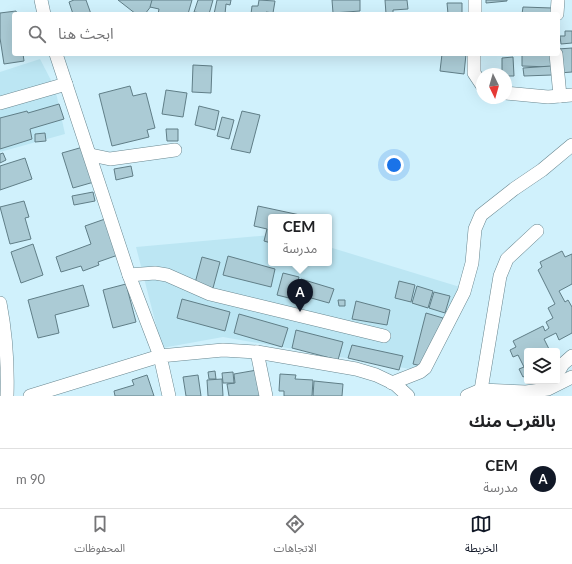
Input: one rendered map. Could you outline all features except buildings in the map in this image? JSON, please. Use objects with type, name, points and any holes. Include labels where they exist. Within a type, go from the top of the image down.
[{"type":"street","points":[[41,0],[44,12]]},
{"type":"street","points":[[475,0],[475,12]]},
{"type":"street","points":[[557,12],[558,0]]},
{"type":"street","points":[[57,56],[91,155],[129,275],[160,356],[169,396]]},
{"type":"street","points":[[474,56],[474,73],[476,76]]},
{"type":"street","points":[[512,94],[533,96],[566,96],[556,56]]},
{"type":"street","points":[[0,103],[66,84]]},
{"type":"street","points":[[392,383],[420,372],[425,368],[464,292],[472,262],[475,230],[481,215],[514,189],[542,170],[572,145]]},
{"type":"street","points":[[91,155],[110,159],[175,150]]},
{"type":"street","points":[[480,390],[500,276],[507,259],[536,231]]},
{"type":"street","points":[[129,275],[155,273],[167,275],[210,294],[384,336]]},
{"type":"street","points":[[0,303],[8,362],[7,396]]},
{"type":"street","points":[[30,396],[55,392],[160,356],[223,350],[257,352],[356,369],[376,375],[392,383],[408,396]]},
{"type":"street","points":[[257,352],[266,396]]},
{"type":"street","points":[[560,369],[572,356]]},
{"type":"street","points":[[467,396],[480,390],[526,392],[572,377]]},
{"type":"shaded area","points":[[40,59],[55,88],[65,134],[0,152],[0,72]]},
{"type":"shaded area","points":[[268,235],[268,266],[332,266],[332,248],[460,287],[416,370],[223,337],[162,348],[136,247]]},
{"type":"place","name":"CEM","points":[[300,312]]}]
